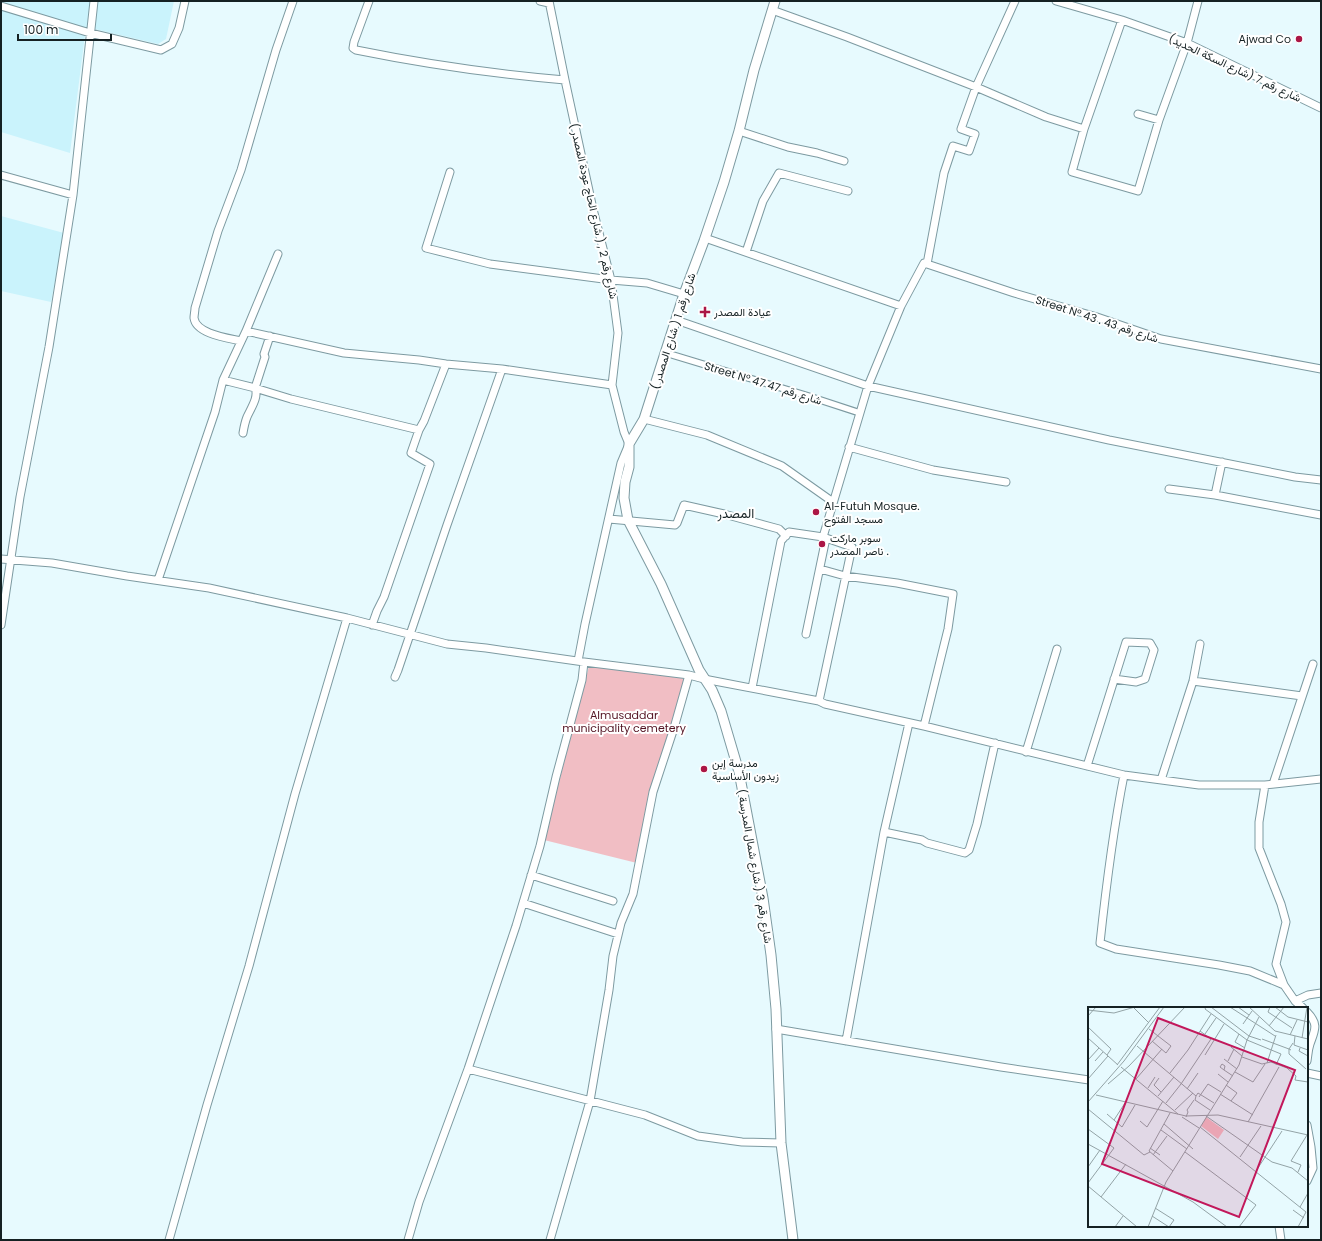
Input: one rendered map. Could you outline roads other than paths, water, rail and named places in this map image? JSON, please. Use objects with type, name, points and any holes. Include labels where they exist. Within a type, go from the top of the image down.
[{"type":"street","points":[[1,625],[10,559],[49,347],[73,195],[94,1]]},
{"type":"street","points":[[1,6],[90,33],[161,50],[172,44],[179,28],[185,1]]},
{"type":"street","points":[[241,340],[213,334],[200,328],[194,319],[195,308],[218,231],[241,170],[276,50],[293,1]]},
{"type":"street","points":[[369,1],[354,42],[353,48],[356,50],[406,60],[478,71],[564,80]]},
{"type":"street","points":[[540,1],[549,2]]},
{"type":"street","name":"شارع رقم 1 ( شارع المصدر )","points":[[408,1240],[419,1202],[446,1134],[468,1070],[532,875],[582,680],[581,662],[584,624],[621,463],[629,444],[644,419],[684,294],[705,238],[739,132],[754,70],[775,1]]},
{"type":"street","points":[[806,634],[833,502],[868,386],[902,306],[924,263],[928,264],[944,172],[953,146],[969,151],[975,134],[961,129],[976,87],[1015,1]]},
{"type":"street","name":"شارع رقم 7 (شارع السكة الحديد)","points":[[1056,1],[1122,20],[1187,43],[1321,108]]},
{"type":"street","points":[[1122,20],[1084,129],[1072,172],[1138,191],[1159,120],[1187,43],[1198,1]]},
{"type":"street","name":"شارع رقم 2 , ( شارع الحاج عودة المصدر )","points":[[549,2],[564,80],[593,209],[611,280],[618,333],[612,385],[624,432],[629,444]]},
{"type":"street","points":[[772,10],[847,37],[1046,116],[1084,129]]},
{"type":"street","points":[[1138,114],[1159,120]]},
{"type":"street","points":[[739,132],[788,147],[817,153],[844,161]]},
{"type":"street","points":[[450,172],[426,248],[490,264],[611,280],[647,283],[684,294]]},
{"type":"street","points":[[746,252],[763,201],[780,172],[848,192]]},
{"type":"street","points":[[1,174],[73,195]]},
{"type":"street","points":[[705,238],[902,306]]},
{"type":"street","points":[[158,580],[215,412],[223,380],[246,331],[278,254]]},
{"type":"street","name":"Street N° 43 . شارع رقم 43","points":[[928,264],[1007,291],[1097,317],[1161,339],[1321,370]]},
{"type":"street","points":[[676,320],[868,386],[1109,440],[1295,477],[1321,480]]},
{"type":"street","points":[[246,331],[344,353],[419,360],[612,385]]},
{"type":"street","points":[[243,433],[245,423],[257,392],[255,388],[270,336]]},
{"type":"street","name":"Street N° 47 شارع رقم 47","points":[[666,353],[860,413]]},
{"type":"street","points":[[372,625],[384,597],[430,464],[411,453],[446,364]]},
{"type":"street","points":[[395,677],[502,370]]},
{"type":"street","points":[[223,380],[291,399],[419,430]]},
{"type":"street","points":[[644,419],[707,435],[782,466],[833,502]]},
{"type":"street","name":"شارع رقم 3 ( شارع شمال المدرسة )","points":[[629,444],[629,467],[625,482],[624,498],[628,520],[662,584],[704,679],[712,690],[721,711],[738,772],[759,876],[771,955],[776,1009],[781,1144],[793,1240]]},
{"type":"street","points":[[849,447],[933,470],[1006,482]]},
{"type":"street","points":[[1215,495],[1222,462]]},
{"type":"street","points":[[1169,489],[1215,495],[1321,515]]},
{"type":"street","points":[[609,519],[674,525],[677,523],[684,505],[779,528],[786,536]]},
{"type":"street","points":[[752,688],[781,541],[789,532],[825,538],[852,547],[819,701]]},
{"type":"street","points":[[1,559],[52,563],[209,588],[347,618],[447,644],[689,675],[819,701],[825,704],[924,726],[1124,775],[1199,785],[1265,785],[1321,779]]},
{"type":"street","points":[[820,569],[845,576],[897,583],[953,594],[948,629],[924,726]]},
{"type":"street","points":[[169,1240],[207,1105],[249,966],[295,794],[347,618]]},
{"type":"street","points":[[1087,766],[1114,679],[1126,642],[1150,643],[1154,650],[1146,679],[1136,682],[1114,679]]},
{"type":"street","points":[[1161,780],[1193,681],[1200,644]]},
{"type":"street","points":[[1026,752],[1057,649]]},
{"type":"street","points":[[1273,784],[1313,664]]},
{"type":"street","points":[[550,1240],[590,1101],[609,990],[612,956],[621,923],[633,894],[654,792],[689,675]]},
{"type":"street","points":[[1193,681],[1302,696]]},
{"type":"street","points":[[846,1041],[884,832],[909,723]]},
{"type":"street","points":[[884,832],[922,840],[927,843],[964,853],[969,850],[977,824],[995,743]]},
{"type":"street","points":[[1124,775],[1106,882],[1100,943],[1116,950],[1250,971],[1284,986]]},
{"type":"street","points":[[1265,785],[1259,822],[1259,848],[1281,904],[1286,922],[1276,964],[1284,986],[1295,1001],[1302,1007]]},
{"type":"street","points":[[532,875],[613,901]]},
{"type":"street","points":[[523,903],[618,934]]},
{"type":"street","points":[[1295,1001],[1308,995],[1321,993]]},
{"type":"street","points":[[1308,1013],[1313,1019],[1315,1026],[1315,1034],[1308,1056]]},
{"type":"street","points":[[776,1029],[1088,1080]]},
{"type":"street","points":[[468,1070],[645,1115],[698,1136],[742,1142],[781,1144]]},
{"type":"street","points":[[1308,1073],[1321,1076]]},
{"type":"street","points":[[1308,1130],[1313,1168],[1308,1179]]},
{"type":"street","points":[[1279,1227],[1281,1240]]},
{"type":"place","name":"Ajwad Co","points":[[1299,39]]},
{"type":"place","name":"عيادة المصدر","points":[[705,312]]},
{"type":"place","name":"Al-Futuh Mosque. مسجد الفتوح","points":[[816,512]]},
{"type":"place","name":"سوبر ماركت ناصر المصدر .","points":[[822,544]]},
{"type":"place","name":"مدرسة إبن زيدون الأساسية","points":[[704,769]]},
{"type":"district","name":"المصدر","points":[[736,513]]},
{"type":"park label","name":"Almusaddar municipality cemetery","points":[[624,721]]}]
